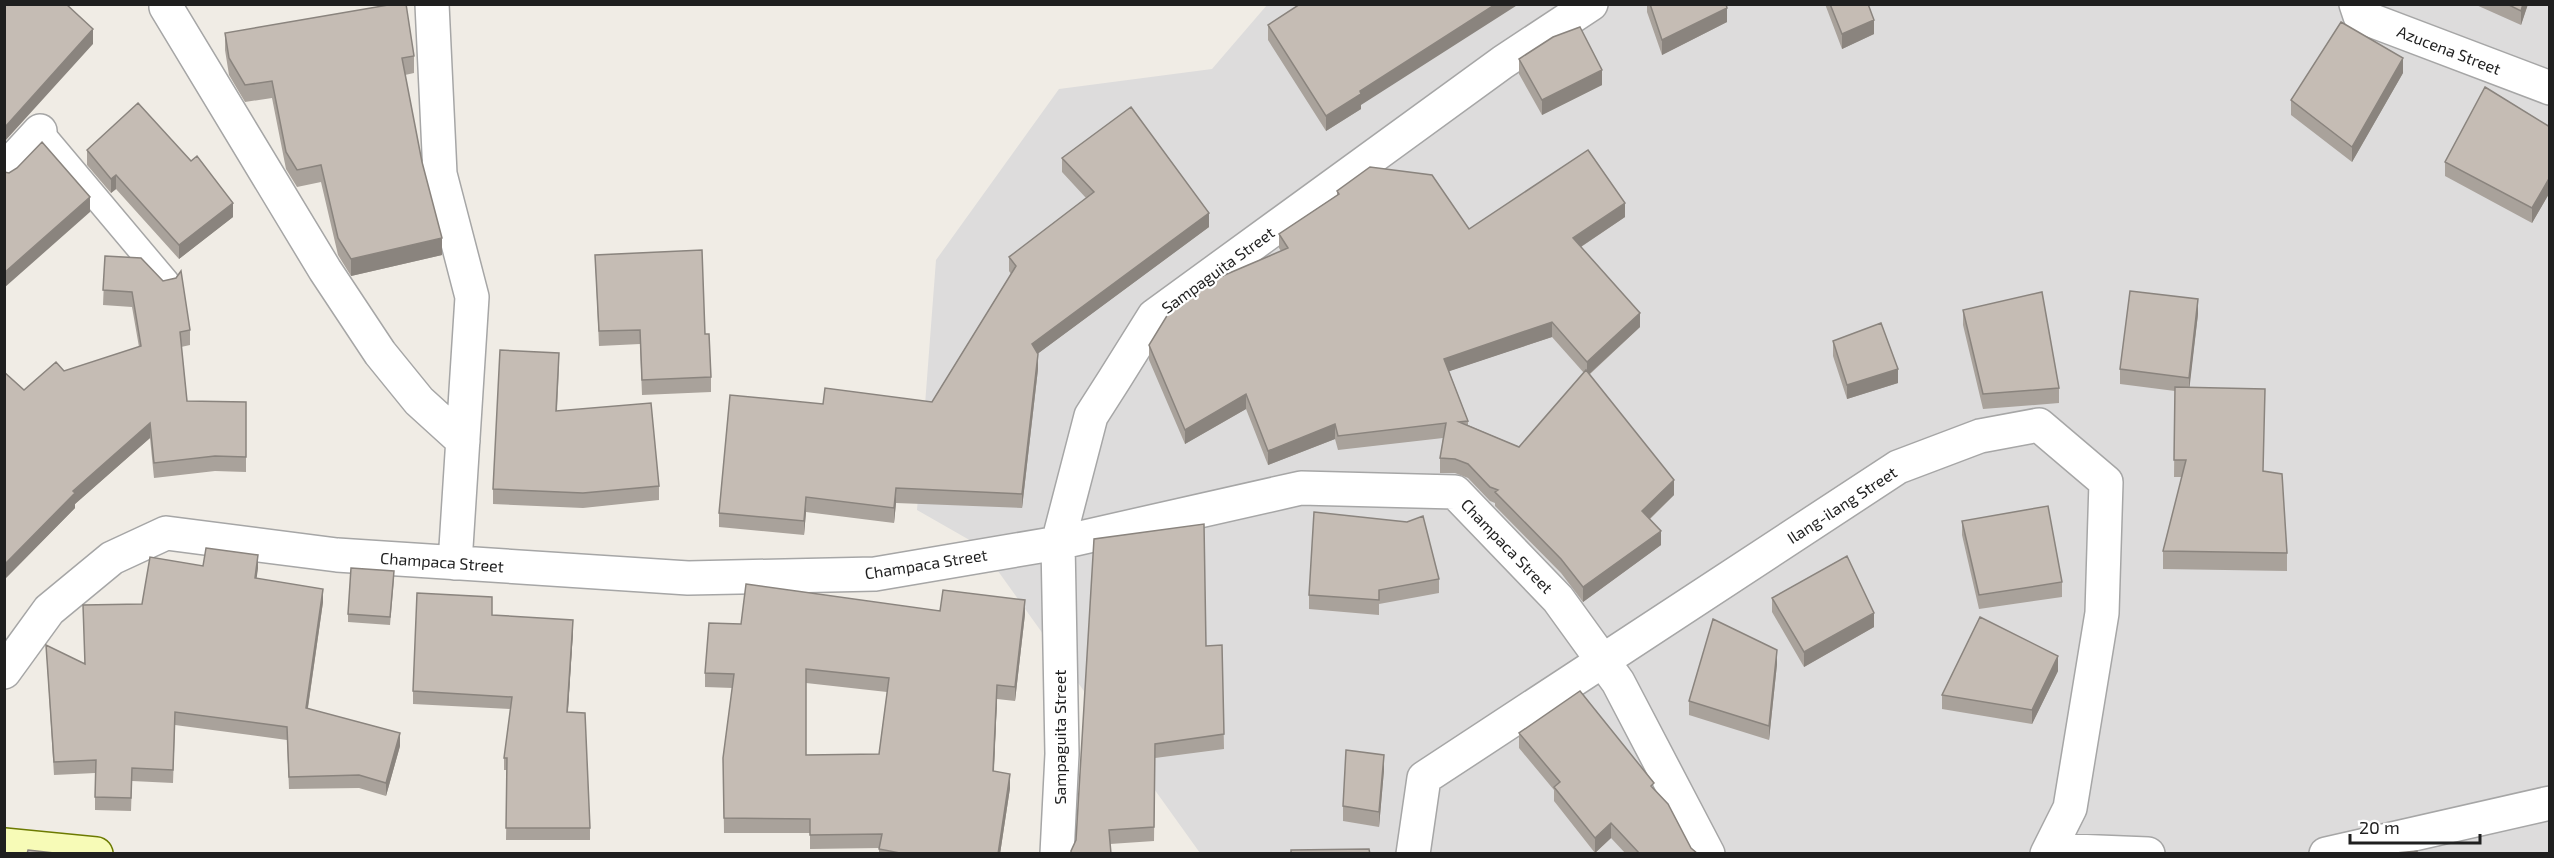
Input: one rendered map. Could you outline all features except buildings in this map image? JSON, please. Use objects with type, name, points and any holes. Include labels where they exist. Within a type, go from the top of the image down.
[{"type":"street","points":[[432,4],[440,174],[472,297],[455,563]]},
{"type":"street","name":"Sampaguita Street","points":[[1057,854],[1062,754],[1058,543],[1091,416],[1154,316],[1503,62],[1591,4]]},
{"type":"street","name":"Azucena Street","points":[[2356,4],[2360,16],[2550,88]]},
{"type":"street","points":[[166,7],[325,270],[380,353],[419,401],[463,441]]},
{"type":"street","points":[[4,170],[40,132]]},
{"type":"street","name":"Ilang-ilang Street","points":[[1413,854],[1424,778],[1898,467],[1980,436],[2039,425],[2106,482],[2102,613],[2070,808],[2048,852]]},
{"type":"street","name":"Champaca Street","points":[[4,672],[49,610],[112,558],[166,533],[337,555],[688,578],[875,574],[1058,543],[1302,488],[1455,492],[1558,599],[1618,682],[1708,854]]},
{"type":"street","points":[[2326,854],[2550,803]]},
{"type":"street","points":[[16,848],[96,854]]},
{"type":"street","points":[[2048,852],[2148,854]]},
{"type":"lane","points":[[40,132],[166,282]]},
{"type":"shaded area","points":[[1267,5],[2549,5],[2549,853],[1200,853],[980,546],[917,510],[936,260],[1059,89],[1212,69]]}]
